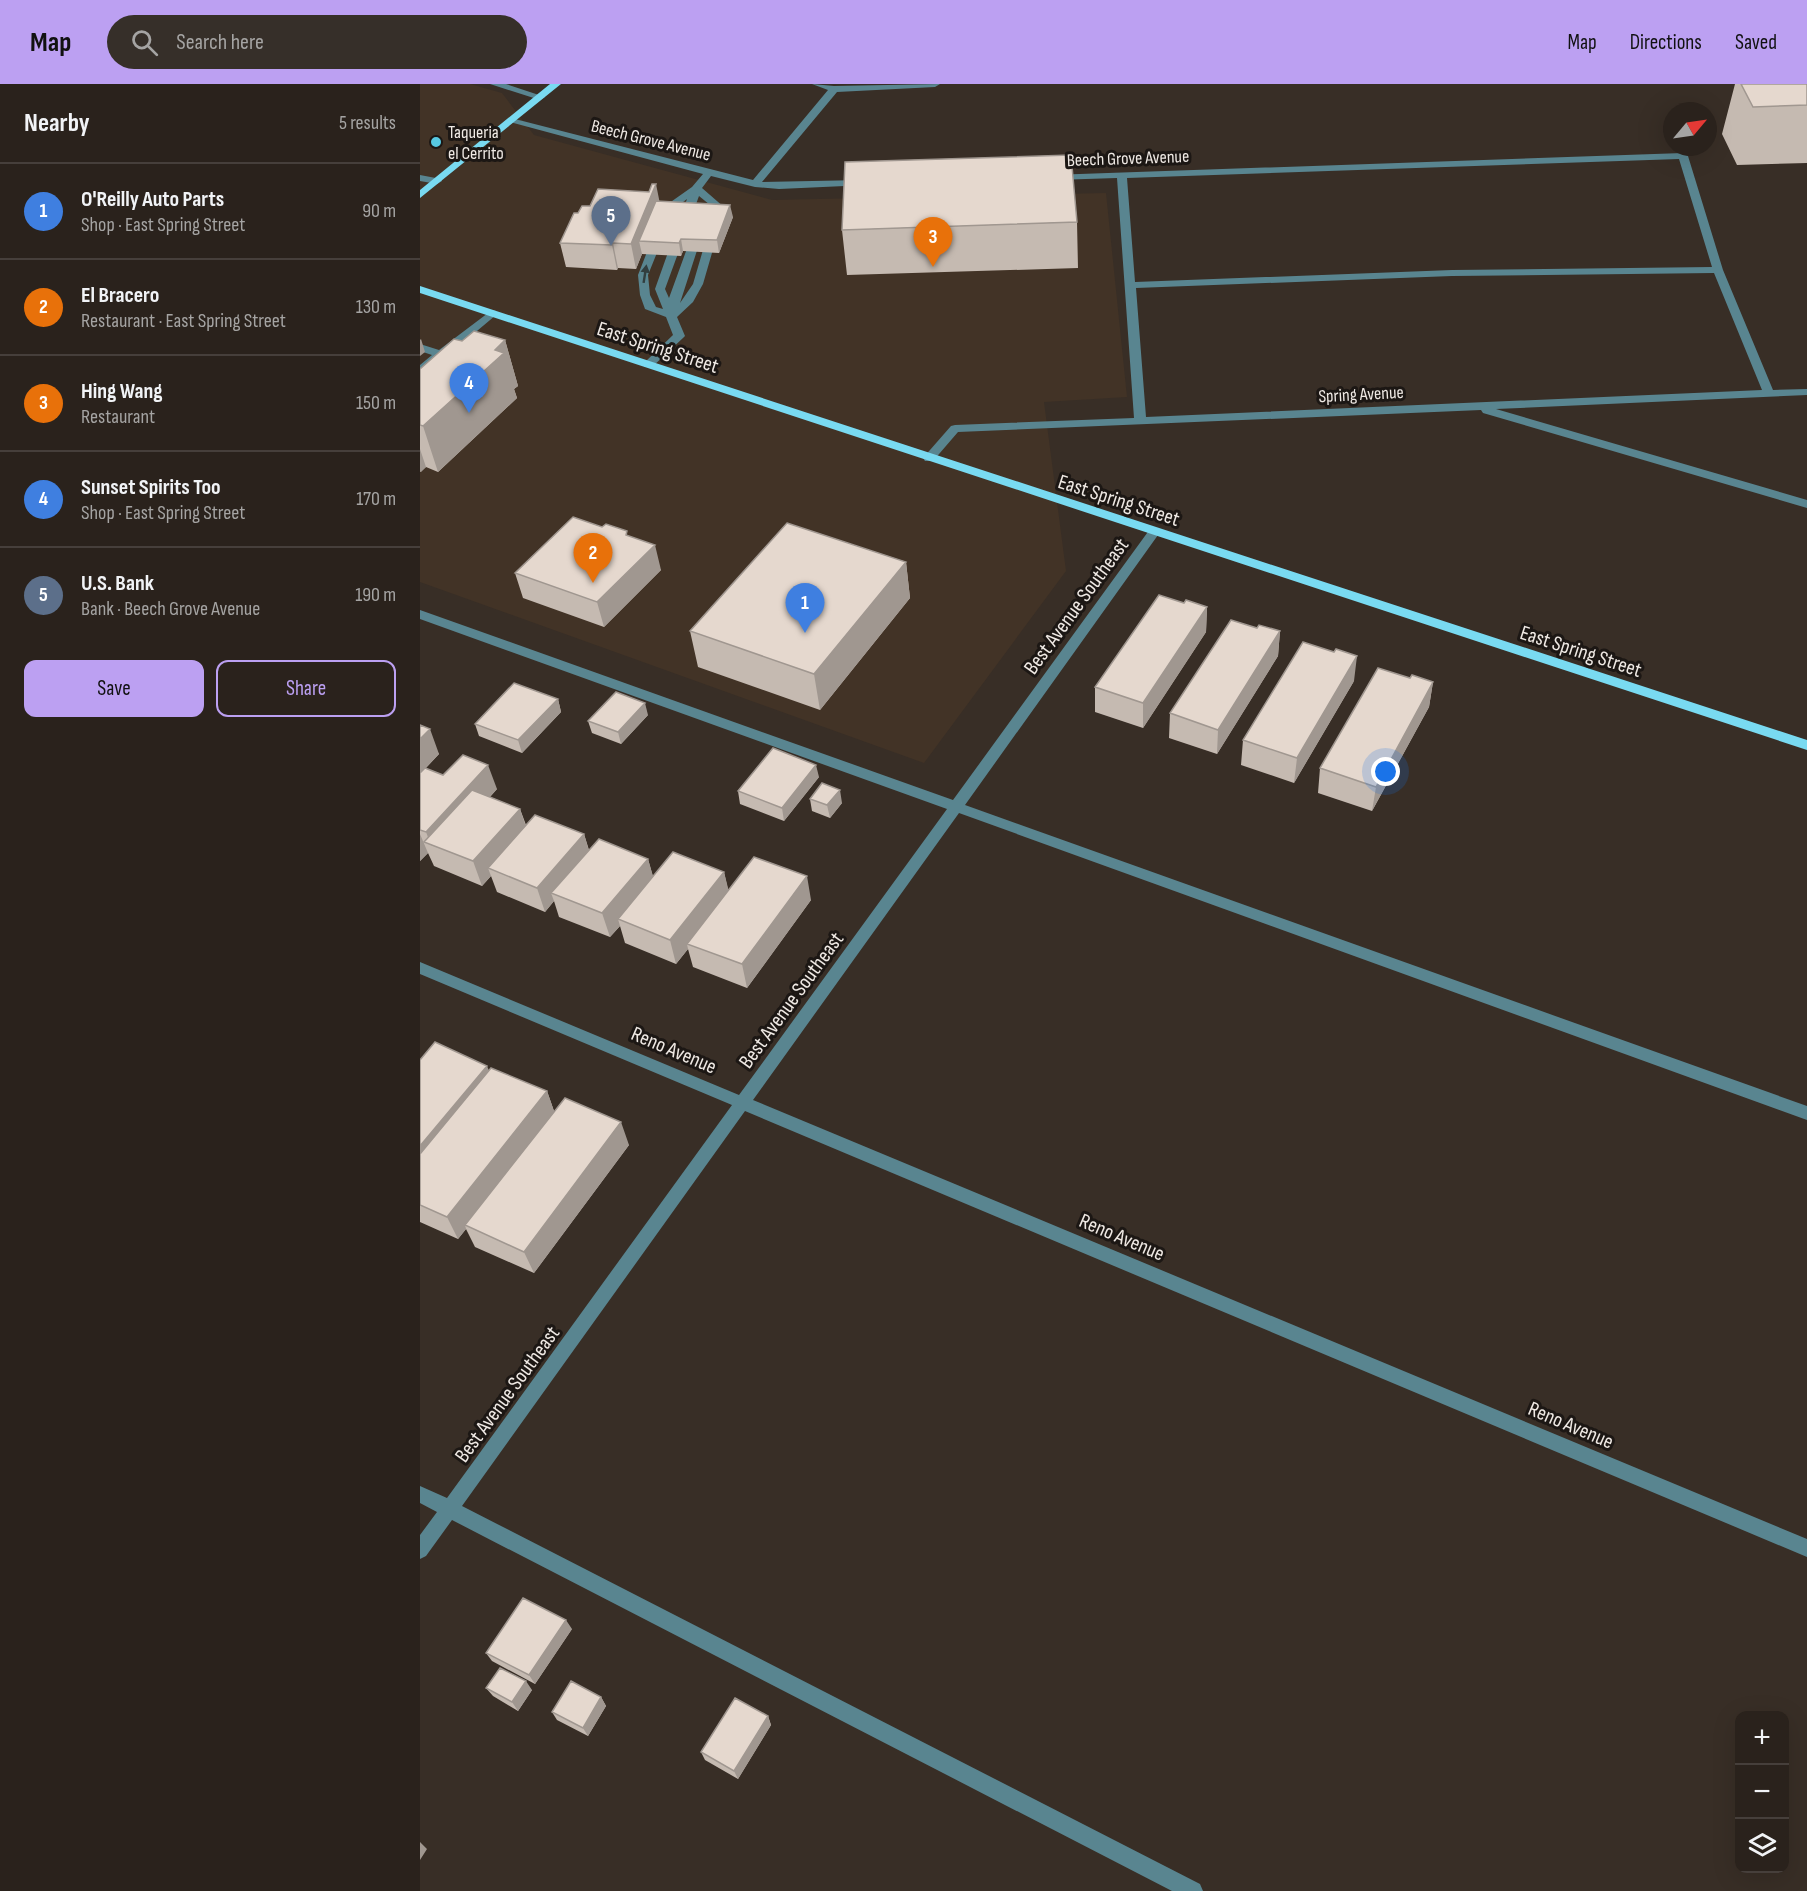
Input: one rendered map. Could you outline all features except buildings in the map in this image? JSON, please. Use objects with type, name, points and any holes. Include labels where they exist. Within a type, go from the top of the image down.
[{"type":"main road","points":[[420,195],[556,84]]},
{"type":"main road","name":"East Spring Street","points":[[420,289],[1807,746]]},
{"type":"street","points":[[495,84],[540,97]]},
{"type":"street","points":[[817,84],[834,89],[935,84]]},
{"type":"street","points":[[755,184],[834,89]]},
{"type":"street","name":"Beech Grove Avenue","points":[[511,121],[755,184],[779,186],[874,183]]},
{"type":"street","name":"Beech Grove Avenue","points":[[1040,177],[1683,156],[1718,270]]},
{"type":"street","points":[[648,365],[679,336],[660,289],[696,189],[709,172]]},
{"type":"street","points":[[1122,175],[1140,421]]},
{"type":"street","points":[[420,178],[437,181]]},
{"type":"street","points":[[696,189],[706,207]]},
{"type":"street","points":[[672,315],[651,309],[645,295],[643,275],[670,206],[696,189]]},
{"type":"street","points":[[672,315],[689,300],[698,284],[720,208],[696,189]]},
{"type":"street","points":[[672,315],[675,297],[703,218]]},
{"type":"street","points":[[1130,285],[1452,273],[1718,270],[1769,394]]},
{"type":"street","points":[[420,371],[492,313]]},
{"type":"street","points":[[420,347],[442,355]]},
{"type":"street","name":"Spring Avenue","points":[[928,458],[955,429],[1807,392]]},
{"type":"street","points":[[1475,407],[1807,504]]},
{"type":"street","name":"Best Avenue Southeast","points":[[420,1550],[1154,532]]},
{"type":"street","points":[[420,614],[1807,1113]]},
{"type":"street","name":"Reno Avenue","points":[[420,968],[1807,1548]]},
{"type":"street","points":[[420,1494],[1193,1891]]},
{"type":"shaded area","points":[[420,84],[470,84],[502,93],[534,135],[772,200],[1106,193],[1127,397],[1044,402],[1066,571],[924,763],[420,582]]},
{"type":"place","name":"Taqueria el Cerrito","points":[[436,142]]},
{"type":"place","name":"U.S. Bank","points":[[611,246]]},
{"type":"place","name":"Hing Wang","points":[[933,267]]},
{"type":"place","name":"Sunset Spirits Too","points":[[469,413]]},
{"type":"place","name":"El Bracero","points":[[593,583]]},
{"type":"place","name":"O'Reilly Auto Parts","points":[[805,633]]}]
